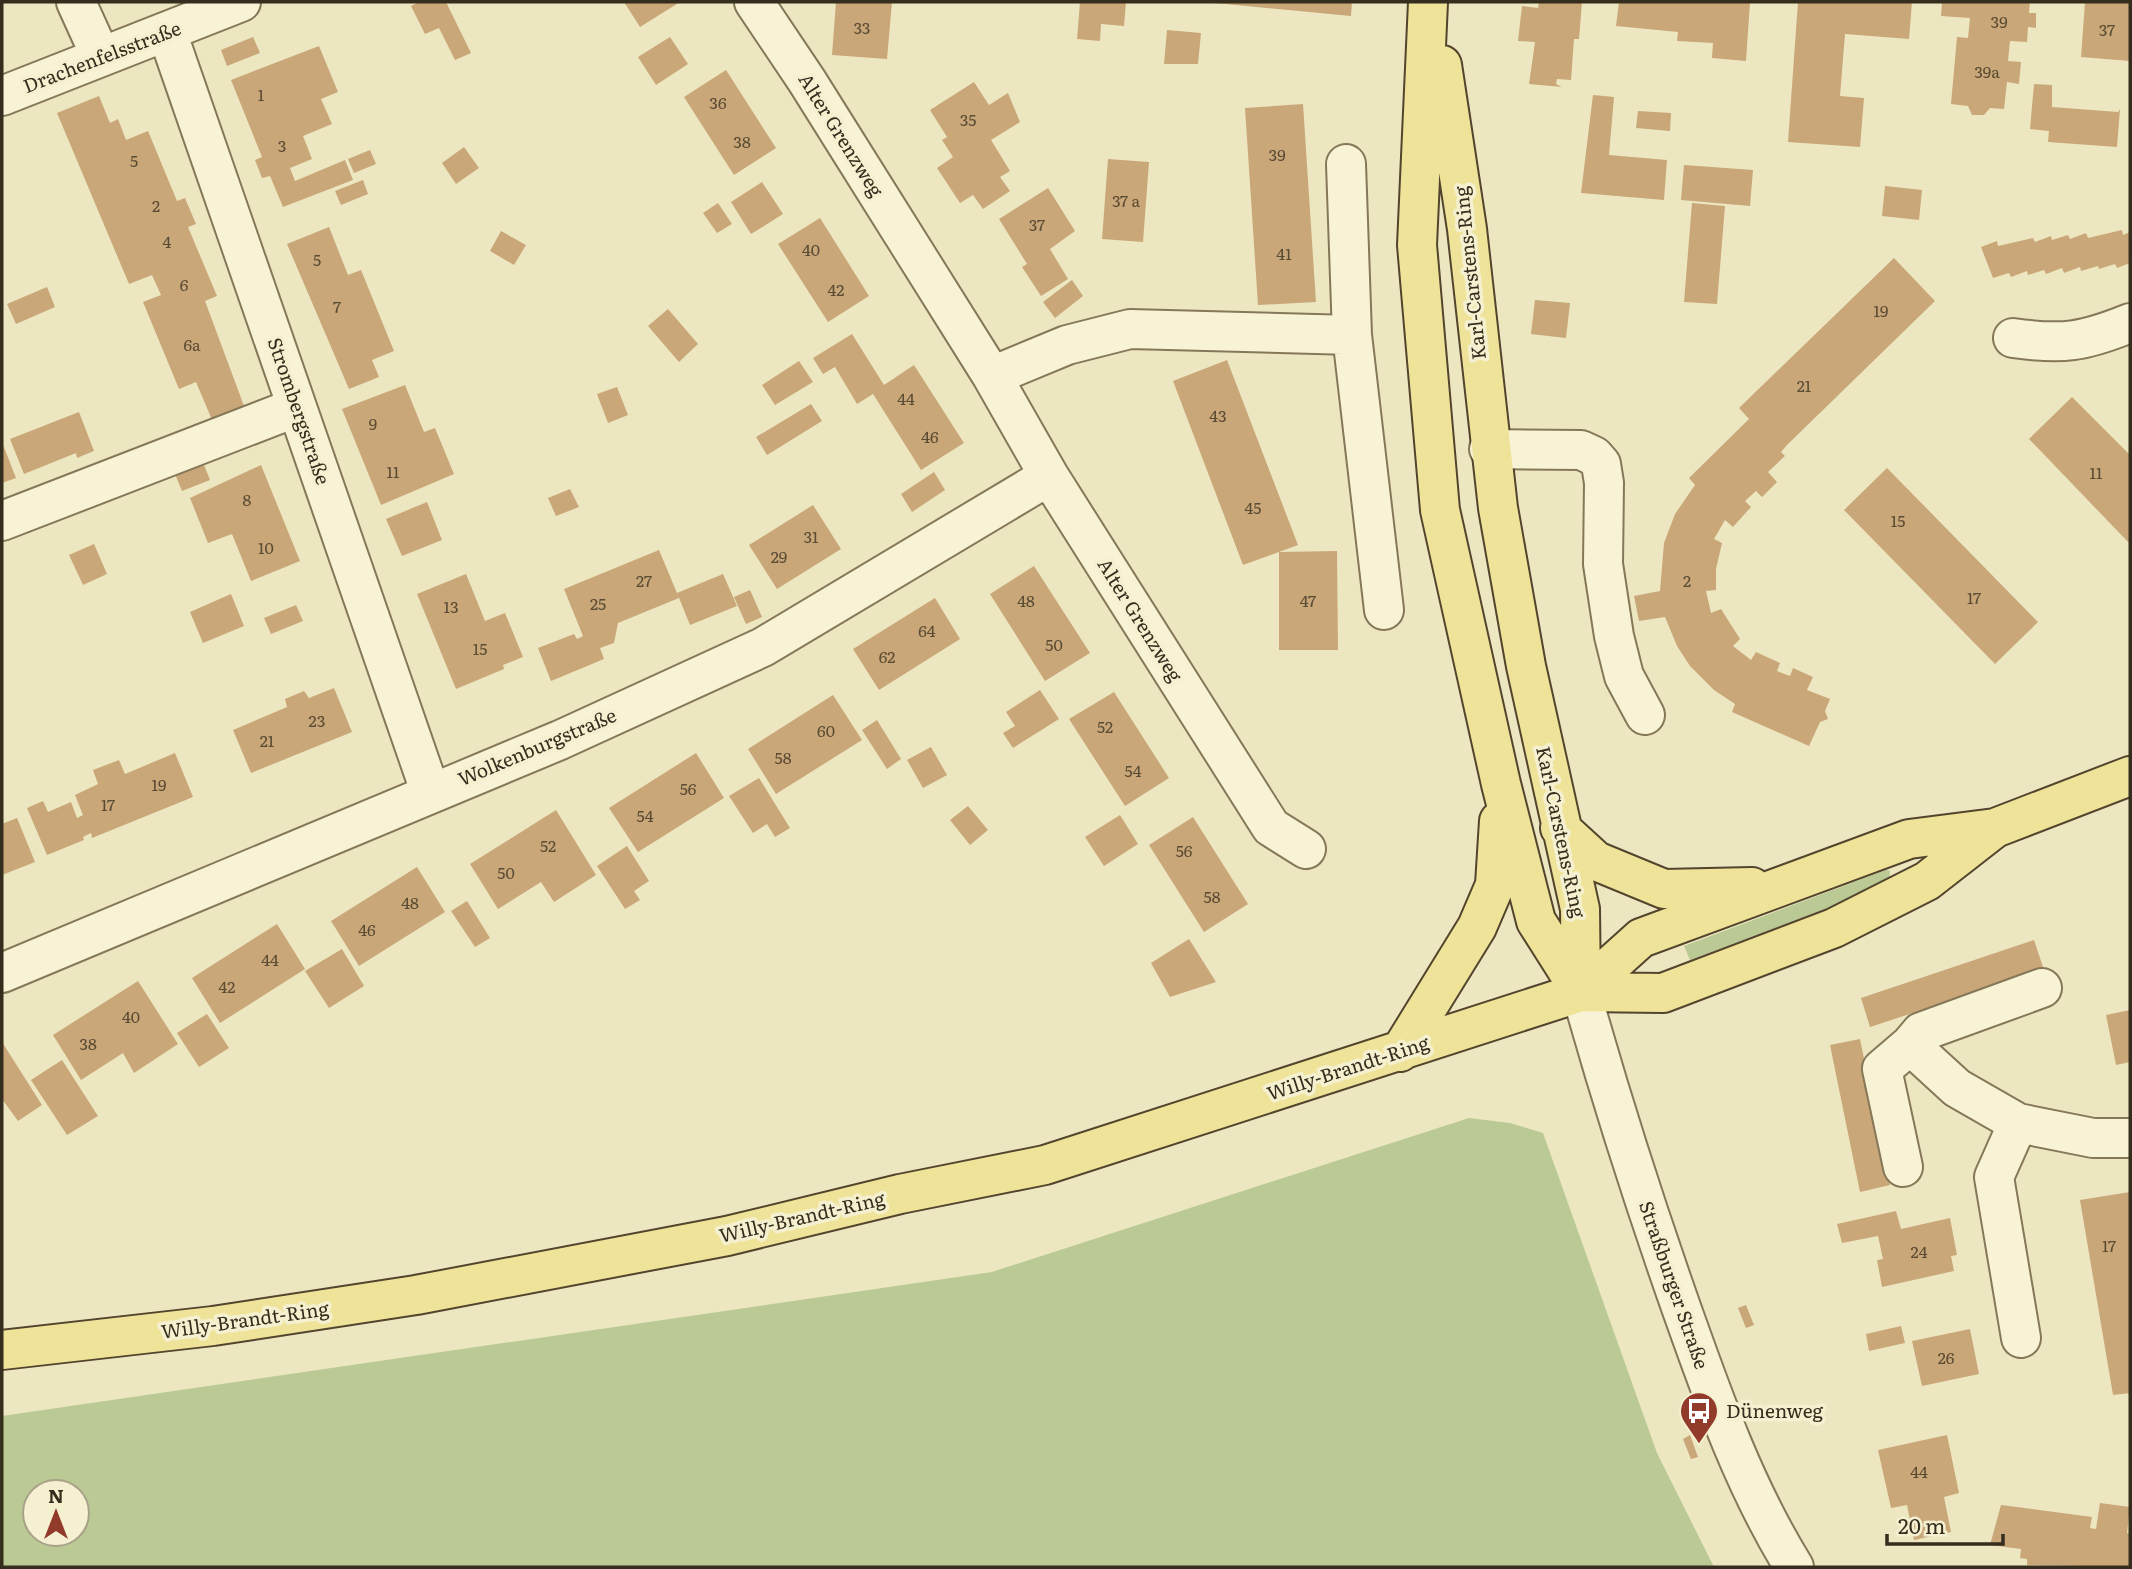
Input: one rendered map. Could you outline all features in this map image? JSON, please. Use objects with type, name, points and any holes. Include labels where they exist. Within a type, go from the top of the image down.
[{"type":"main road","name":"Karl-Carstens-Ring","points":[[1431,2],[1467,229],[1489,449],[1524,653],[1560,828],[1580,909],[1581,992]]},
{"type":"main road","name":"Karl-Carstens-Ring","points":[[1431,2],[1417,245],[1440,510],[1501,784],[1536,921],[1581,992]]},
{"type":"main road","name":"Willy-Brandt-Ring","points":[[1581,992],[1641,938],[1909,839],[1995,828],[2130,776]]},
{"type":"main road","points":[[1400,1052],[1456,966],[1477,928],[1495,885],[1501,784]]},
{"type":"main road","points":[[1560,828],[1596,861],[1664,889],[1782,886]]},
{"type":"main road","name":"Willy-Brandt-Ring","points":[[2,1350],[213,1326],[402,1297],[727,1236],[900,1194],[1045,1165],[1581,992],[1663,993],[1834,928],[1927,881],[1995,828]]},
{"type":"street","points":[[76,2],[100,57]]},
{"type":"street","name":"Drachenfelsstraße","points":[[2,96],[241,2]]},
{"type":"street","name":"Alter Grenzweg","points":[[754,2],[807,80],[992,376],[1049,476],[1271,827],[1306,849]]},
{"type":"street","name":"Strombergstraße","points":[[167,32],[430,792]]},
{"type":"street","points":[[1346,164],[1352,335],[1384,610]]},
{"type":"street","points":[[2013,338],[2056,344],[2102,334],[2130,323]]},
{"type":"street","points":[[992,376],[1067,345],[1130,329],[1352,335]]},
{"type":"street","points":[[2,521],[297,407]]},
{"type":"street","points":[[1489,449],[1581,450],[1594,456],[1601,464],[1604,483],[1603,564],[1614,636],[1624,676],[1645,715]]},
{"type":"street","name":"Wolkenburgstraße","points":[[2,973],[430,792],[560,740],[763,647],[1049,476]]},
{"type":"street","points":[[1903,1167],[1882,1069],[1921,1032],[2042,988]]},
{"type":"street","name":"Straßburger Straße","points":[[1581,992],[1625,1140],[1725,1433],[1764,1519],[1794,1567]]},
{"type":"street","points":[[1910,1045],[1957,1088],[2018,1124],[2093,1138],[2130,1138]]},
{"type":"street","points":[[2018,1124],[1994,1177],[2021,1338]]},
{"type":"green space","points":[[1886,870],[1890,871],[1889,879],[1838,904],[1690,960],[1684,946]]},
{"type":"green space","points":[[1469,1118],[1510,1123],[1543,1133],[1657,1453],[1714,1567],[2,1567],[2,1416],[992,1272]]},
{"type":"building","points":[[419,2],[446,2],[471,53],[455,60],[439,28],[425,34],[411,6]]},
{"type":"building","points":[[624,2],[680,2],[640,27]]},
{"type":"building","points":[[836,2],[892,2],[887,59],[832,55]]},
{"type":"building","points":[[1080,2],[1126,2],[1124,26],[1101,24],[1100,41],[1077,39]]},
{"type":"building","points":[[1204,2],[1352,2],[1351,16]]},
{"type":"building","points":[[1539,2],[1582,2],[1579,39],[1574,39],[1571,80],[1557,79],[1556,84],[1562,87],[1529,84],[1535,42],[1518,41],[1522,6],[1538,8]]},
{"type":"building","points":[[1619,2],[1750,2],[1746,61],[1712,58],[1713,43],[1677,41],[1678,32],[1616,26]]},
{"type":"building","points":[[1798,2],[1912,2],[1909,39],[1845,34],[1840,96],[1864,98],[1860,147],[1788,142]]},
{"type":"building","points":[[1942,2],[2030,2],[2029,13],[2036,13],[2036,28],[2028,27],[2027,42],[2010,41],[2008,61],[2021,62],[2019,84],[2007,82],[2004,109],[1990,108],[1984,115],[1972,115],[1968,106],[1951,104],[1957,37],[1968,38],[1970,18],[1941,16]]},
{"type":"building","points":[[2085,2],[2130,2],[2130,61],[2081,57]]},
{"type":"building","points":[[1167,30],[1201,33],[1198,64],[1164,64]]},
{"type":"building","points":[[253,37],[260,53],[227,66],[221,50]]},
{"type":"building","points":[[670,37],[688,64],[656,85],[638,57]]},
{"type":"building","points":[[319,46],[338,92],[321,99],[332,124],[303,136],[312,159],[290,168],[295,181],[345,160],[353,180],[283,207],[270,176],[262,178],[255,160],[262,157],[231,80]]},
{"type":"building","points":[[726,70],[776,148],[734,175],[684,97]]},
{"type":"building","points":[[974,82],[989,105],[1008,93],[1020,122],[991,140],[1010,171],[1000,177],[1010,191],[983,209],[973,195],[960,203],[937,168],[953,157],[942,140],[947,137],[930,110]]},
{"type":"building","points":[[2034,84],[2052,85],[2052,107],[2118,112],[2120,109],[2117,147],[2048,142],[2049,131],[2030,129]]},
{"type":"building","points":[[1593,95],[1614,97],[1609,155],[1667,160],[1664,200],[1581,193]]},
{"type":"building","points":[[99,96],[110,123],[118,119],[126,140],[148,131],[177,201],[185,198],[196,224],[188,227],[217,296],[205,301],[247,414],[215,427],[196,382],[179,389],[143,302],[161,295],[152,275],[129,284],[57,113]]},
{"type":"building","points":[[1303,104],[1316,302],[1258,305],[1245,108]]},
{"type":"building","points":[[1638,111],[1671,113],[1670,131],[1636,128]]},
{"type":"building","points":[[464,147],[479,168],[456,184],[442,163]]},
{"type":"building","points":[[370,150],[376,164],[354,173],[348,159]]},
{"type":"building","points":[[1108,159],[1149,162],[1143,242],[1102,239]]},
{"type":"building","points":[[1684,165],[1753,170],[1750,206],[1681,200]]},
{"type":"building","points":[[363,180],[368,194],[341,205],[335,191]]},
{"type":"building","points":[[762,182],[783,214],[751,234],[731,202]]},
{"type":"building","points":[[1885,186],[1922,190],[1919,220],[1882,216]]},
{"type":"building","points":[[1048,188],[1075,231],[1050,249],[1068,279],[1041,296],[1022,267],[1027,264],[999,219]]},
{"type":"building","points":[[718,203],[732,224],[717,233],[703,213]]},
{"type":"building","points":[[1692,203],[1725,206],[1717,304],[1684,302]]},
{"type":"building","points":[[820,218],[869,296],[828,322],[778,244]]},
{"type":"building","points":[[329,227],[348,275],[361,270],[394,351],[372,360],[379,377],[349,389],[287,244]]},
{"type":"building","points":[[2122,230],[2123,235],[2130,232],[2130,263],[2117,268],[2115,264],[2081,271],[2080,267],[2064,273],[2062,268],[2046,274],[2044,270],[2028,275],[2027,271],[2011,277],[2009,273],[1993,278],[1981,247],[1997,241],[1998,246],[2033,238],[2035,242],[2051,236],[2052,240],[2068,235],[2070,239],[2086,233],[2088,238]]},
{"type":"building","points":[[501,231],[526,245],[514,265],[490,251]]},
{"type":"building","points":[[1894,258],[1935,301],[1787,445],[1781,452],[1785,456],[1768,472],[1777,482],[1762,497],[1756,491],[1745,501],[1751,507],[1733,527],[1725,520],[1714,539],[1722,543],[1716,569],[1716,590],[1706,591],[1711,613],[1721,609],[1740,639],[1733,646],[1751,660],[1756,652],[1780,663],[1777,671],[1790,676],[1793,668],[1813,677],[1807,690],[1830,699],[1825,711],[1828,719],[1820,722],[1809,746],[1732,712],[1735,704],[1714,690],[1690,666],[1677,646],[1665,617],[1639,621],[1634,596],[1660,591],[1664,543],[1675,514],[1695,485],[1689,478],[1749,419],[1739,408]]},
{"type":"building","points":[[1072,280],[1083,296],[1055,318],[1043,302]]},
{"type":"building","points":[[47,287],[55,307],[16,324],[7,304]]},
{"type":"building","points":[[1535,300],[1570,303],[1566,338],[1531,334]]},
{"type":"building","points":[[668,309],[698,344],[679,362],[648,326]]},
{"type":"building","points":[[852,334],[884,385],[914,365],[964,443],[921,470],[873,394],[857,404],[835,367],[823,374],[813,358]]},
{"type":"building","points":[[1227,360],[1298,545],[1243,565],[1173,381]]},
{"type":"building","points":[[799,361],[813,382],[775,405],[762,385]]},
{"type":"building","points":[[405,385],[424,432],[435,428],[454,474],[381,505],[342,409]]},
{"type":"building","points":[[617,387],[628,415],[608,423],[597,394]]},
{"type":"building","points":[[2072,397],[2130,455],[2130,544],[2029,439]]},
{"type":"building","points":[[811,404],[822,421],[767,455],[756,437]]},
{"type":"building","points":[[79,412],[94,451],[77,458],[76,453],[24,474],[10,439]]},
{"type":"building","points":[[2,442],[16,478],[2,483]]},
{"type":"building","points":[[198,450],[210,480],[182,491],[170,462]]},
{"type":"building","points":[[261,465],[300,561],[251,581],[232,534],[208,543],[190,498]]},
{"type":"building","points":[[1887,468],[2038,622],[1995,664],[1844,510]]},
{"type":"building","points":[[934,472],[945,490],[912,512],[901,494]]},
{"type":"building","points":[[570,489],[579,507],[556,516],[548,498]]},
{"type":"building","points":[[427,502],[442,540],[402,556],[386,519]]},
{"type":"building","points":[[813,505],[841,549],[777,589],[749,545]]},
{"type":"building","points":[[94,544],[107,574],[83,585],[69,555]]},
{"type":"building","points":[[659,550],[677,593],[723,574],[737,606],[690,625],[679,598],[618,623],[614,643],[600,648],[604,659],[551,681],[538,648],[574,634],[577,639],[583,636],[564,589]]},
{"type":"building","points":[[1337,551],[1338,650],[1279,650],[1279,552]]},
{"type":"building","points":[[1034,566],[1090,653],[1045,681],[990,594]]},
{"type":"building","points":[[466,574],[485,621],[505,613],[523,657],[503,665],[504,669],[456,689],[417,594]]},
{"type":"building","points":[[750,590],[762,617],[746,624],[734,597]]},
{"type":"building","points":[[231,594],[244,626],[203,643],[190,612]]},
{"type":"building","points":[[935,598],[960,639],[879,690],[853,649]]},
{"type":"building","points":[[296,605],[303,621],[271,634],[264,618]]},
{"type":"building","points":[[334,688],[352,732],[251,773],[233,730],[287,707],[285,699],[304,691],[309,698]]},
{"type":"building","points":[[1040,690],[1059,719],[1013,748],[1003,733],[1015,726],[1006,712]]},
{"type":"building","points":[[1114,692],[1169,778],[1125,806],[1069,719]]},
{"type":"building","points":[[833,695],[862,740],[776,794],[748,749]]},
{"type":"building","points":[[877,720],[901,759],[887,769],[862,730]]},
{"type":"building","points":[[931,747],[947,775],[923,788],[907,760]]},
{"type":"building","points":[[175,753],[193,797],[92,838],[91,833],[83,837],[84,840],[47,855],[27,808],[43,801],[48,812],[71,802],[77,818],[83,815],[75,795],[98,784],[93,770],[119,760],[125,774]]},
{"type":"building","points":[[696,753],[724,798],[638,852],[609,808]]},
{"type":"building","points":[[759,778],[790,828],[775,837],[767,824],[753,833],[729,796]]},
{"type":"building","points":[[968,806],[988,830],[970,845],[950,820]]},
{"type":"building","points":[[556,810],[596,875],[554,902],[541,882],[498,909],[470,864]]},
{"type":"building","points":[[1120,815],[1138,844],[1104,866],[1085,837]]},
{"type":"building","points":[[1193,817],[1248,904],[1204,932],[1149,845]]},
{"type":"building","points":[[17,818],[35,862],[2,875],[2,824]]},
{"type":"building","points":[[627,846],[649,881],[634,891],[640,900],[625,909],[597,866]]},
{"type":"building","points":[[417,867],[445,912],[359,966],[331,921]]},
{"type":"building","points":[[467,901],[490,938],[475,947],[451,911]]},
{"type":"building","points":[[277,924],[305,969],[220,1023],[192,978]]},
{"type":"building","points":[[1189,939],[1216,982],[1170,997],[1151,963]]},
{"type":"building","points":[[2034,940],[2044,970],[1870,1027],[1861,998]]},
{"type":"building","points":[[342,949],[364,986],[329,1008],[305,971]]},
{"type":"building","points":[[138,981],[178,1044],[134,1073],[123,1053],[81,1080],[53,1035]]},
{"type":"building","points":[[2130,1010],[2130,1062],[2116,1065],[2106,1015]]},
{"type":"building","points":[[207,1014],[229,1048],[199,1067],[177,1033]]},
{"type":"building","points":[[1860,1039],[1890,1185],[1860,1192],[1830,1045]]},
{"type":"building","points":[[2,1042],[42,1105],[18,1121],[2,1099]]},
{"type":"building","points":[[62,1060],[98,1116],[67,1135],[31,1080]]},
{"type":"building","points":[[2130,1192],[2130,1393],[2113,1395],[2080,1200]]},
{"type":"building","points":[[1896,1211],[1901,1229],[1950,1218],[1957,1255],[1951,1256],[1954,1271],[1882,1287],[1877,1260],[1883,1259],[1878,1236],[1842,1243],[1837,1224]]},
{"type":"building","points":[[1746,1305],[1754,1325],[1746,1328],[1738,1308]]},
{"type":"building","points":[[1901,1326],[1905,1343],[1869,1351],[1866,1334]]},
{"type":"building","points":[[1970,1329],[1979,1374],[1922,1386],[1912,1341]]},
{"type":"building","points":[[1690,1435],[1698,1457],[1691,1459],[1683,1439]]},
{"type":"building","points":[[1947,1435],[1959,1493],[1944,1497],[1951,1532],[1914,1540],[1907,1505],[1891,1508],[1878,1450]]},
{"type":"building","points":[[2100,1503],[2130,1507],[2127,1533],[2130,1534],[2130,1567],[2027,1565],[2027,1559],[2020,1558],[2021,1549],[1990,1545],[2001,1505],[2092,1517],[2090,1528],[2096,1529]]},
{"type":"place","name":"Dünenweg","points":[[1699,1445]]}]
